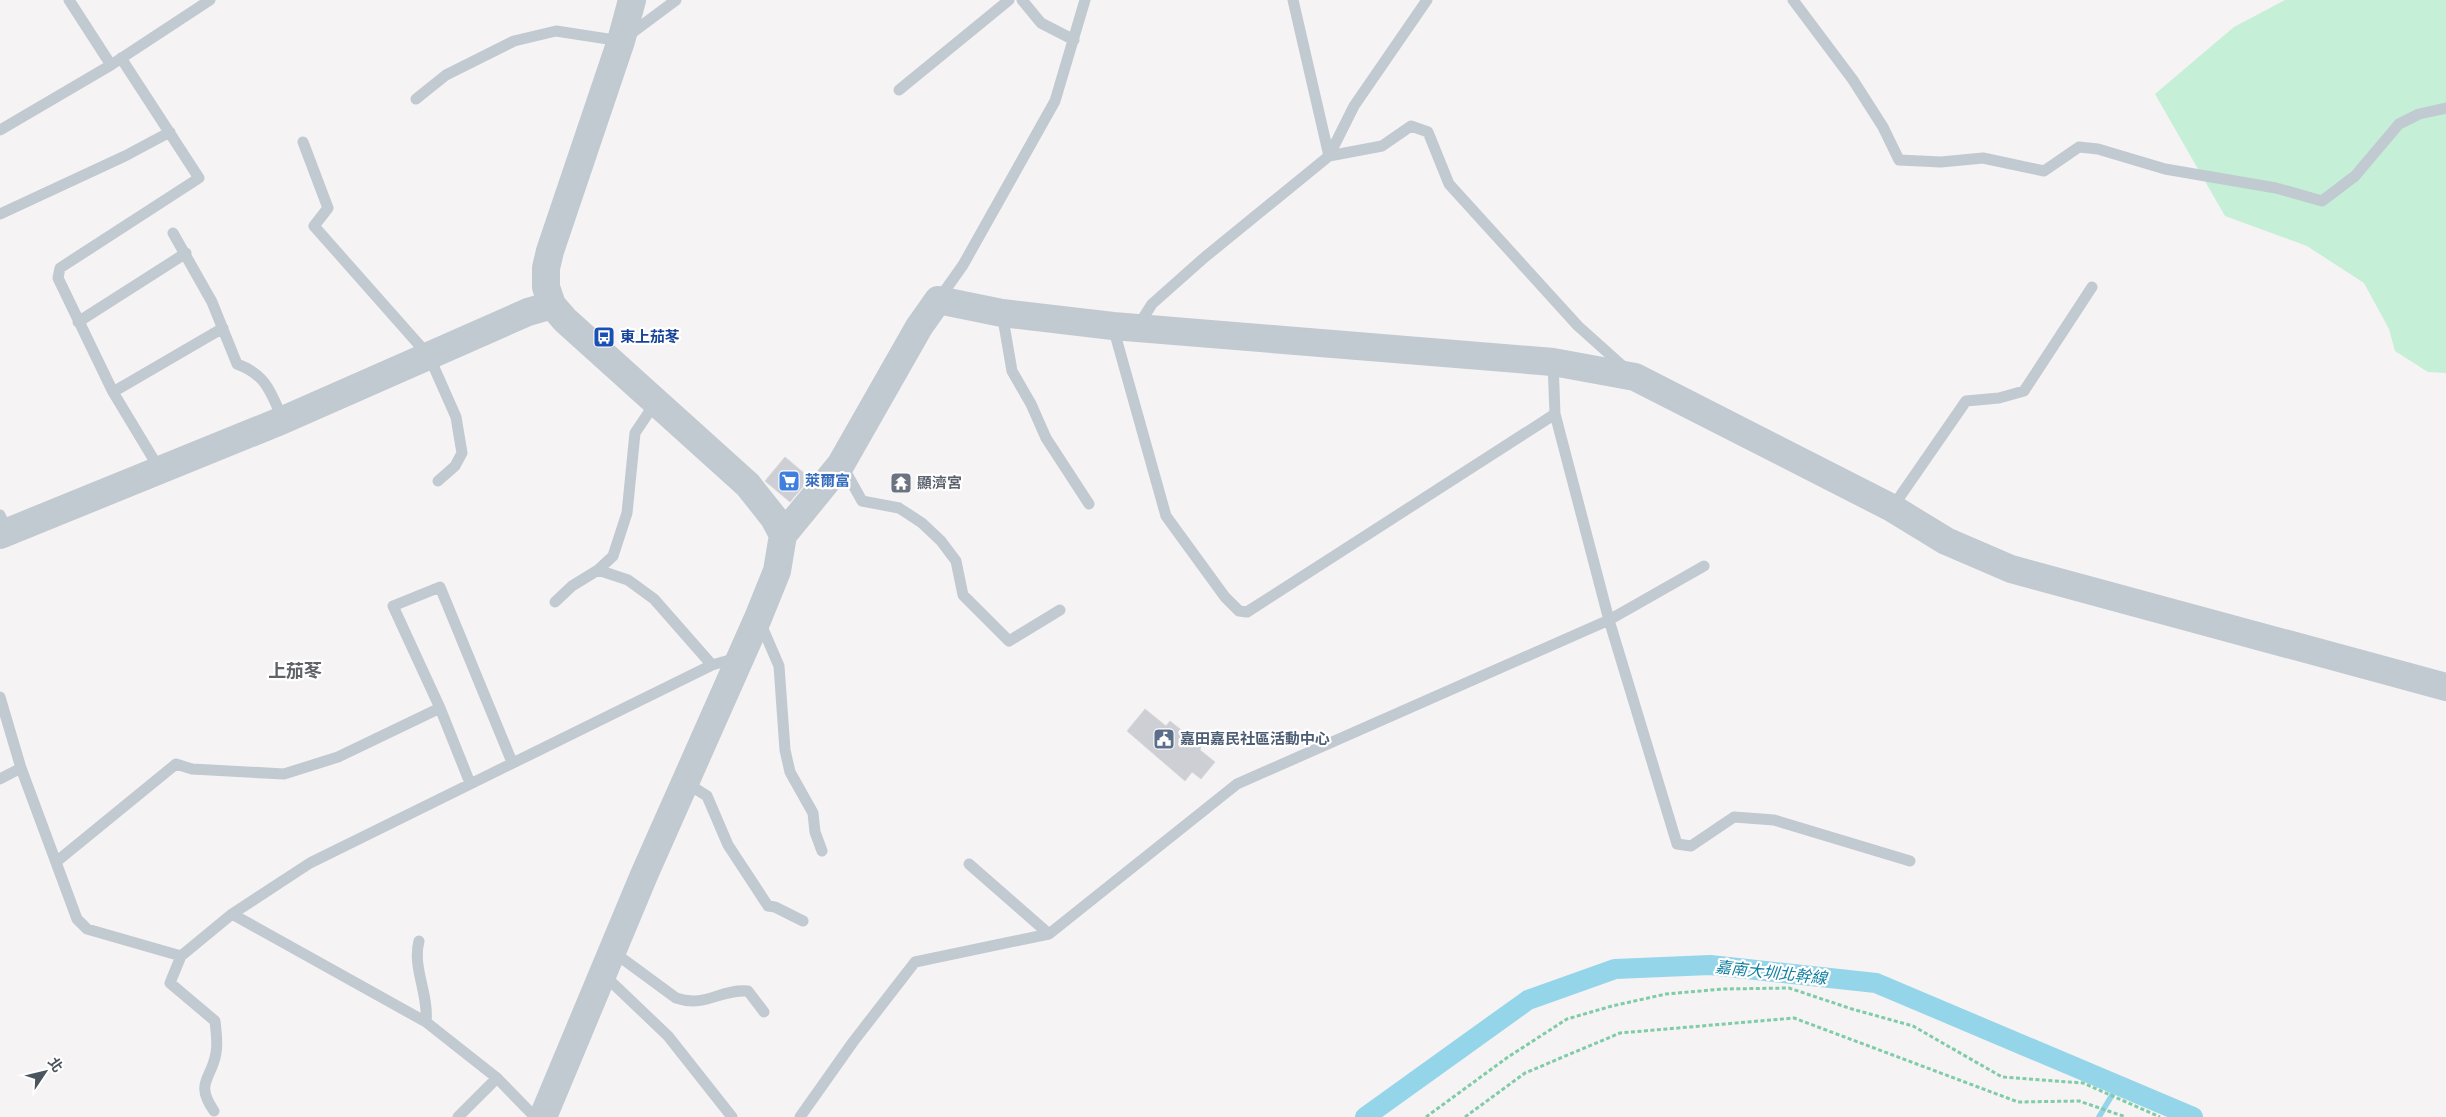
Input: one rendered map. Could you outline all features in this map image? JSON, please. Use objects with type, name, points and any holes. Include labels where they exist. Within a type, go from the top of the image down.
[{"type":"street","points":[[632,0],[621,41],[550,252],[546,268],[546,286],[552,304],[581,336],[748,485],[774,518],[783,535]]},
{"type":"street","points":[[543,1117],[607,962],[758,618],[777,571],[783,535],[841,464],[919,327],[938,300],[1002,313],[1125,327],[1553,362],[1635,377],[1892,508],[1946,541],[2012,569],[2446,687]]},
{"type":"street","points":[[3,527],[160,470],[283,420],[528,312],[552,304]]},
{"type":"lane","points":[[68,0],[111,65]]},
{"type":"lane","points":[[416,99],[446,75],[514,41],[556,31],[621,41],[676,0]]},
{"type":"lane","points":[[899,90],[1009,0]]},
{"type":"lane","points":[[1022,0],[1041,23],[1074,40]]},
{"type":"lane","points":[[938,300],[963,265],[1055,101],[1085,0]]},
{"type":"lane","points":[[1292,0],[1329,156]]},
{"type":"lane","points":[[1427,0],[1354,106],[1329,156],[1205,257],[1125,327],[1166,516],[1225,597],[1238,611],[1246,612],[1555,414]]},
{"type":"lane","points":[[1793,0],[1852,80],[1882,127],[1899,160],[1941,162],[1983,158],[2044,171],[2079,147],[2098,149],[2165,169],[2276,188],[2322,200],[2355,176],[2399,124],[2419,114],[2446,108]]},
{"type":"lane","points":[[0,130],[111,65],[207,1]]},
{"type":"lane","points":[[121,58],[199,178],[60,268],[58,278],[113,392],[160,470]]},
{"type":"lane","points":[[1329,156],[1382,146],[1411,126],[1428,132],[1449,184],[1578,326],[1635,377]]},
{"type":"lane","points":[[0,214],[124,156],[170,132]]},
{"type":"lane","points":[[303,142],[328,208],[314,226],[429,356],[456,417],[462,453],[455,466],[438,481]]},
{"type":"lane","points":[[173,233],[212,302],[237,364],[252,370],[268,387],[283,420]]},
{"type":"lane","points":[[78,322],[186,253]]},
{"type":"lane","points":[[1892,508],[1966,401],[1999,398],[2024,391],[2092,287]]},
{"type":"lane","points":[[1002,313],[1012,371],[1031,404],[1046,438],[1089,504]]},
{"type":"lane","points":[[113,392],[223,328]]},
{"type":"lane","points":[[1553,362],[1555,414],[1609,620],[1677,844],[1691,846],[1734,817],[1774,820],[1910,861]]},
{"type":"lane","points":[[555,602],[572,586],[598,570],[613,556],[627,513],[635,433],[655,403]]},
{"type":"lane","points":[[841,464],[862,501],[898,508],[922,523],[941,541],[956,560],[963,595],[1009,641],[1060,610]]},
{"type":"lane","points":[[800,1117],[853,1042],[916,962],[1049,934],[1237,784],[1609,620],[1704,566]]},
{"type":"lane","points":[[598,570],[628,580],[654,598],[712,666]]},
{"type":"lane","points":[[470,783],[440,708],[393,606],[440,588],[512,762]]},
{"type":"lane","points":[[758,618],[778,666],[790,772],[813,813],[815,832],[822,851]]},
{"type":"lane","points":[[214,1111],[205,1098],[207,1076],[216,1054],[215,1021],[170,983],[181,956],[232,914],[310,863],[512,762],[712,666],[740,657]]},
{"type":"lane","points":[[0,697],[20,768],[77,920],[87,929],[181,956]]},
{"type":"lane","points":[[56,862],[176,764],[192,770],[284,774],[338,757],[440,708]]},
{"type":"lane","points":[[0,779],[20,768]]},
{"type":"lane","points":[[685,782],[707,796],[728,845],[768,906],[775,906],[803,921]]},
{"type":"lane","points":[[969,864],[1049,934]]},
{"type":"lane","points":[[232,914],[426,1022],[497,1078],[534,1117]]},
{"type":"lane","points":[[419,941],[415,955],[428,1007],[426,1022]]},
{"type":"lane","points":[[607,962],[676,998],[688,1002],[704,1001],[723,993],[748,991],[764,1012]]},
{"type":"lane","points":[[607,962],[732,1117]]},
{"type":"lane","points":[[458,1117],[497,1078]]},
{"type":"path","points":[[1426,1117],[1508,1056],[1567,1019],[1612,1006],[1666,994],[1723,989],[1789,988],[1852,1009],[1913,1026],[2002,1077],[2082,1084],[2160,1117]]},
{"type":"path","points":[[1465,1117],[1525,1073],[1620,1033],[1794,1018],[2018,1102],[2079,1101],[2126,1117]]},
{"type":"green space","points":[[2285,0],[2446,0],[2446,373],[2428,372],[2395,351],[2389,329],[2364,283],[2307,246],[2225,216],[2155,94],[2234,27]]},
{"type":"building","name":"萊爾富","points":[[785,457],[810,478],[790,502],[765,481]]},
{"type":"building","name":"嘉田嘉民社區活動中心","points":[[1145,709],[1166,726],[1170,721],[1201,746],[1200,750],[1215,762],[1201,779],[1192,772],[1185,781],[1127,731]]},
{"type":"waterway","name":"嘉南大圳北幹線","points":[[1365,1117],[1528,1000],[1615,969],[1710,965],[1876,983],[2193,1117]]},
{"type":"waterway","points":[[2099,1117],[2118,1085]]},
{"type":"place","name":"東上茄苳","points":[[604,337]]},
{"type":"place","name":"萊爾富","points":[[789,481]]},
{"type":"place","name":"顯濟宮","points":[[901,483]]},
{"type":"place","name":"嘉田嘉民社區活動中心","points":[[1164,739]]},
{"type":"district","name":"上茄苳","points":[[295,671]]}]
